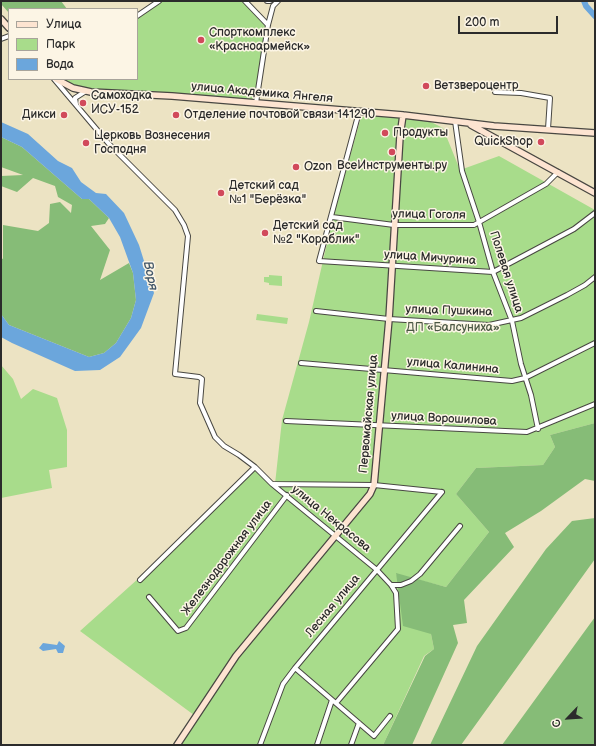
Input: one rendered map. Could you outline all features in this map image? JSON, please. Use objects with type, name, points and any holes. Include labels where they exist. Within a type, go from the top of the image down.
[{"type":"street","points":[[138,15],[158,1]]},
{"type":"street","points":[[245,1],[268,26]]},
{"type":"street","points":[[267,1],[271,1],[273,6]]},
{"type":"street","points":[[256,103],[268,26],[273,6],[278,1]]},
{"type":"street","points":[[1,19],[8,27]]},
{"type":"street","points":[[56,80],[76,104]]},
{"type":"street","name":"улица Академика Янгеля","points":[[57,80],[74,88],[86,90],[403,115],[469,124]]},
{"type":"street","points":[[76,104],[75,98],[86,90]]},
{"type":"street","points":[[495,92],[521,93],[550,98],[548,129]]},
{"type":"street","name":"улица Некрасова","points":[[76,104],[109,144],[175,210],[184,225],[188,236],[175,374],[201,378],[200,403],[215,437],[224,446],[239,455],[254,467],[272,484],[377,570],[391,585]]},
{"type":"street","points":[[332,217],[359,112]]},
{"type":"street","name":"Первомайская улица","points":[[177,745],[236,656],[370,494],[374,485],[389,319],[400,136],[403,115]]},
{"type":"street","name":"Полевая улица","points":[[455,121],[462,171],[479,222],[493,272],[512,321],[538,429]]},
{"type":"street","points":[[469,124],[595,133]]},
{"type":"street","points":[[469,124],[595,192]]},
{"type":"street","points":[[492,137],[490,131],[494,126]]},
{"type":"street","name":"улица Гоголя","points":[[332,217],[394,225],[471,225],[479,222],[546,184],[558,172]]},
{"type":"street","name":"улица Мичурина","points":[[332,217],[319,261],[493,272],[574,229],[595,213]]},
{"type":"street","name":"улица Пушкина","points":[[316,312],[389,319],[489,325],[512,321],[567,296],[586,285],[595,277]]},
{"type":"street","name":"улица Калинина","points":[[301,363],[512,380],[525,378],[595,343]]},
{"type":"street","name":"улица Ворошилова","points":[[286,421],[526,432],[538,429],[595,404]]},
{"type":"street","points":[[140,580],[254,467]]},
{"type":"street","points":[[272,484],[374,485]]},
{"type":"street","name":"Лесная улица","points":[[260,745],[283,684],[442,492],[374,485]]},
{"type":"street","name":"Железнодорожная улица","points":[[149,597],[178,631],[186,628],[287,495]]},
{"type":"street","points":[[391,585],[401,585],[420,574],[460,526]]},
{"type":"street","points":[[317,745],[334,702],[398,629],[396,593],[391,585]]},
{"type":"street","points":[[295,668],[374,736],[390,716]]},
{"type":"street","points":[[350,745],[359,723]]},
{"type":"green space","points":[[1,1],[61,1],[66,8],[8,8],[8,12],[1,4]]},
{"type":"green space","name":"Спорткомплекс «Красноармейск»","points":[[159,1],[245,1],[268,25],[256,103],[73,88],[58,80],[138,80],[138,15]]},
{"type":"green space","name":"ДП «Балсуниха»","points":[[403,115],[421,117],[443,128],[460,170],[499,156],[595,210],[595,423],[550,435],[555,447],[543,465],[476,468],[456,494],[489,532],[446,587],[396,574],[431,634],[434,649],[424,656],[383,745],[180,745],[198,718],[80,631],[179,542],[253,467],[275,484],[282,420],[309,322],[333,217],[361,117]]},
{"type":"green space","points":[[1,137],[22,147],[82,199],[89,199],[109,218],[105,224],[91,226],[110,250],[100,280],[129,263],[133,273],[136,300],[131,318],[116,343],[104,353],[89,357],[9,325],[1,314],[1,258],[3,259],[3,225],[38,231],[49,223],[50,204],[60,202],[71,213],[72,205],[58,197],[55,186],[33,178],[17,192],[1,186],[1,176],[23,175],[1,167]]},
{"type":"green space","points":[[269,275],[282,276],[282,286],[269,285],[269,283],[264,282],[264,277],[269,277]]},
{"type":"green space","points":[[257,314],[288,318],[287,324],[256,320]]},
{"type":"green space","points":[[1,365],[13,379],[21,399],[33,389],[57,398],[67,430],[67,467],[49,470],[52,488],[1,498]]},
{"type":"green space","points":[[595,423],[595,481],[585,479],[541,511],[505,533],[514,547],[464,600],[467,623],[453,625],[458,643],[412,745],[383,745],[425,656],[434,649],[431,634],[403,626],[396,573],[446,587],[489,532],[456,494],[476,468],[543,465],[555,447],[550,435]]},
{"type":"green space","points":[[595,518],[595,559],[461,745],[430,745],[477,646],[546,549],[572,521]]},
{"type":"green space","points":[[595,617],[595,745],[502,745]]},
{"type":"water","points":[[1,122],[28,134],[58,161],[72,168],[81,182],[96,193],[106,194],[124,213],[139,245],[154,293],[141,328],[120,357],[100,370],[75,371],[1,337],[1,314],[9,325],[89,357],[104,353],[116,343],[131,318],[136,300],[133,273],[120,237],[109,218],[89,199],[82,199],[22,147],[1,137]]},
{"type":"water","points":[[59,641],[65,646],[63,653],[58,653],[56,649],[43,651],[39,648],[43,643],[57,645]]},
{"type":"waterway","name":"Воря","points":[[584,1],[586,6],[595,16]]},
{"type":"place","name":"Спорткомплекс «Красноармейск»","points":[[201,40]]},
{"type":"place","name":"Ветзвероцентр","points":[[426,86]]},
{"type":"place","name":"Самоходка ИСУ-152","points":[[83,103]]},
{"type":"place","name":"Дикси","points":[[64,115]]},
{"type":"place","name":"Отделение почтовой связи 141290","points":[[176,115]]},
{"type":"place","name":"Продукты","points":[[385,133]]},
{"type":"place","name":"QuickShop","points":[[541,142]]},
{"type":"place","name":"Церковь Вознесения Господня","points":[[86,143]]},
{"type":"place","name":"ВсеИнструменты.ру","points":[[392,152]]},
{"type":"place","name":"Ozon","points":[[296,167]]},
{"type":"place","name":"Детский сад №1 \"Берёзка\"","points":[[221,193]]},
{"type":"place","name":"Детский сад №2 \"Кораблик\"","points":[[265,233]]}]
